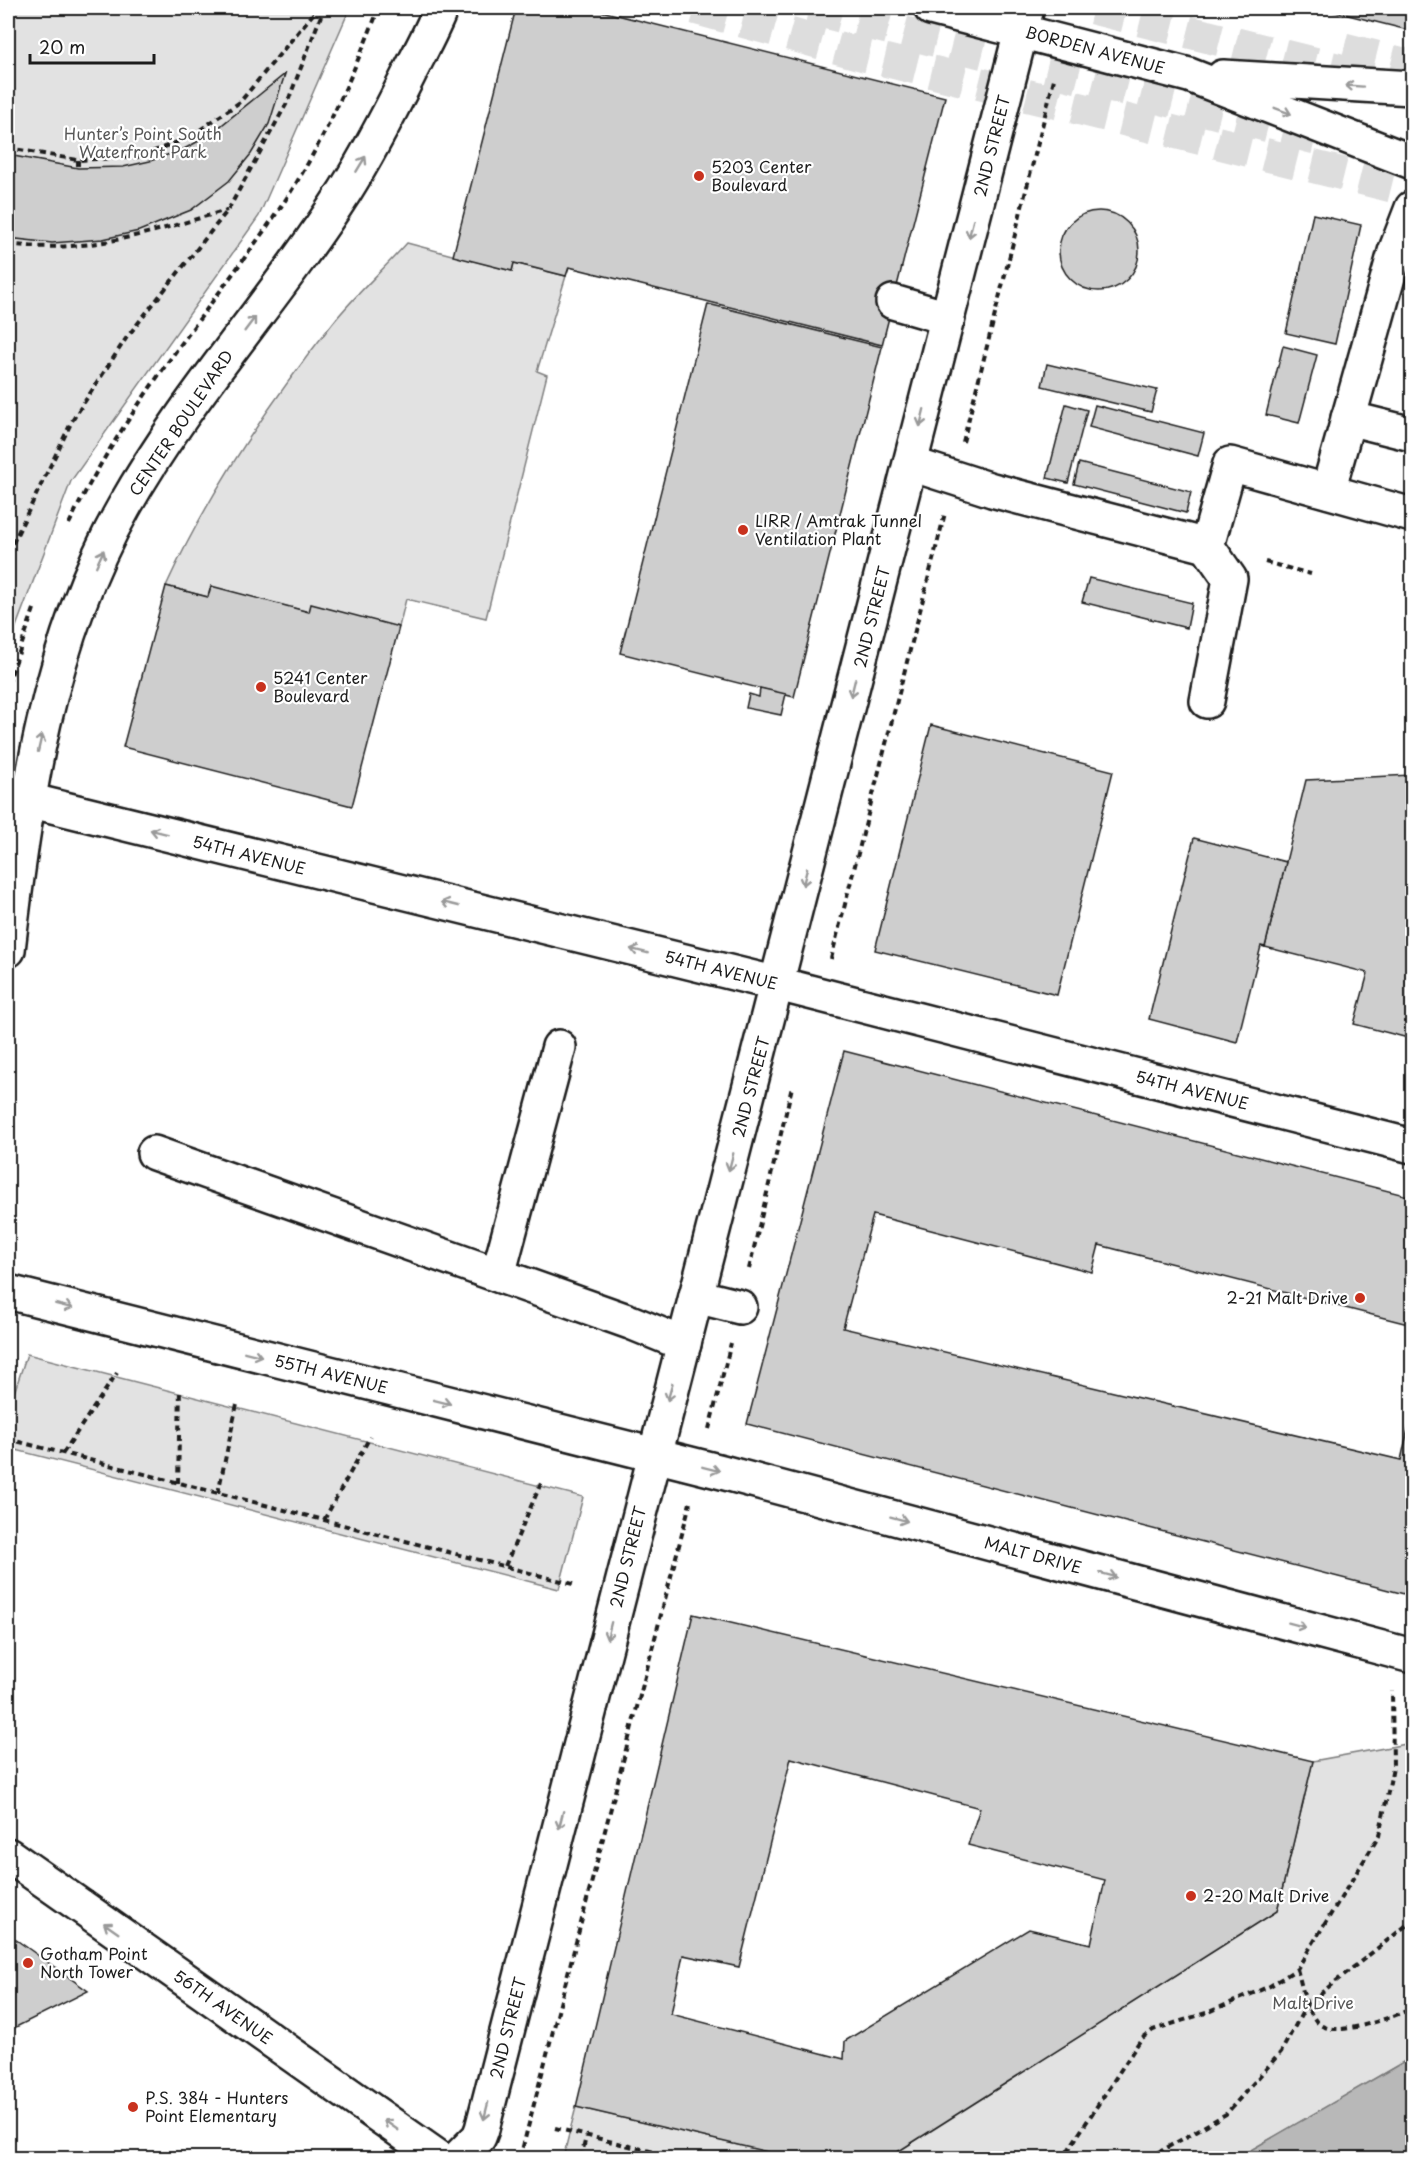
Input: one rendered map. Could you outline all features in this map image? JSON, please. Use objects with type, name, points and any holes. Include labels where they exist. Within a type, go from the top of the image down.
[{"type":"street","name":"CENTER BOULEVARD","points":[[8,950],[28,800],[68,636],[89,580],[123,509],[163,444],[345,192],[384,123],[441,8]]},
{"type":"street","name":"BORDEN AVENUE","points":[[931,8],[1024,19],[1062,42],[1189,75],[1413,162]]},
{"type":"street","name":"2ND STREET","points":[[458,2158],[479,2137],[482,2129],[654,1456],[778,984],[1024,19]]},
{"type":"street","name":"BORDEN AVENUE","points":[[1189,75],[1413,88]]},
{"type":"street","points":[[1328,491],[1395,252],[1413,208]]},
{"type":"street","points":[[893,302],[948,318]]},
{"type":"street","points":[[1348,418],[1413,434]]},
{"type":"street","points":[[911,464],[992,490],[1207,546],[1230,579],[1208,701]]},
{"type":"street","points":[[1207,546],[1230,464],[1413,515]]},
{"type":"street","name":"54TH AVENUE","points":[[28,800],[778,984],[1413,1146]]},
{"type":"street","points":[[498,1275],[559,1047]]},
{"type":"street","points":[[154,1153],[630,1322],[684,1344]]},
{"type":"street","name":"55TH AVENUE","points":[[8,1292],[654,1456]]},
{"type":"street","points":[[696,1296],[740,1307]]},
{"type":"street","name":"MALT DRIVE","points":[[654,1456],[1413,1656]]},
{"type":"street","name":"56TH AVENUE","points":[[8,1855],[439,2158]]},
{"type":"path","points":[[8,148],[78,160],[139,157],[190,137],[240,102],[318,8]]},
{"type":"path","points":[[8,553],[72,421],[127,337],[228,210],[288,101],[324,8]]},
{"type":"path","points":[[820,995],[839,933],[1048,109],[1062,42]]},
{"type":"path","points":[[78,160],[78,168]]},
{"type":"path","points":[[8,244],[29,247],[84,247],[150,233],[228,210]]},
{"type":"path","points":[[83,241],[84,247]]},
{"type":"path","points":[[1260,561],[1311,574]]},
{"type":"path","points":[[520,2158],[740,1307],[794,1082]]},
{"type":"path","points":[[63,1453],[117,1373]]},
{"type":"path","points":[[178,1483],[180,1389]]},
{"type":"path","points":[[218,1493],[237,1404]]},
{"type":"path","points":[[324,1520],[370,1437]]},
{"type":"path","points":[[8,1439],[573,1584]]},
{"type":"path","points":[[505,1566],[543,1481]]},
{"type":"path","points":[[1059,2158],[1067,2152],[1141,2039],[1153,2030],[1209,2012],[1270,1986],[1297,1969],[1379,1836],[1393,1767],[1392,1688]]},
{"type":"path","points":[[1149,2158],[1226,2114],[1281,2052],[1307,2004],[1413,1921]]},
{"type":"path","points":[[1297,1969],[1307,2004],[1317,2023],[1330,2030],[1368,2024],[1413,2008]]},
{"type":"path","points":[[555,2128],[679,2158]]},
{"type":"path","points":[[581,2158],[586,2137]]},
{"type":"green space","name":"Hunter’s Point South Waterfront Park","points":[[8,8],[350,8],[259,216],[71,481],[8,648]]},
{"type":"green space","points":[[407,243],[512,271],[514,263],[566,276],[537,371],[547,375],[486,618],[406,599],[399,627],[309,612],[211,587],[208,597],[166,586],[221,483],[285,386],[332,324]]},
{"type":"green space","points":[[27,1354],[583,1497],[559,1589],[8,1448],[8,1411]]},
{"type":"green space","name":"Malt Drive","points":[[1412,1743],[1412,2057],[1237,2158],[888,2158],[1277,1911],[1313,1761]]},
{"type":"green space","points":[[576,2107],[793,2158],[563,2158]]},
{"type":"shaded area","points":[[1412,2057],[1412,2158],[1237,2158]]},
{"type":"building","name":"5203 Center Boulevard","points":[[516,8],[589,8],[945,97],[882,345],[569,267],[566,276],[514,263],[512,271],[453,256]]},
{"type":"building","points":[[1320,8],[1412,8],[1412,32],[1404,29]]},
{"type":"building","points":[[285,74],[269,124],[251,154],[229,181],[191,210],[139,231],[103,239],[52,243],[8,238],[8,155],[78,168],[123,167],[150,161],[184,149],[208,136]]},
{"type":"building","points":[[1099,211],[1114,214],[1127,223],[1136,236],[1139,251],[1136,266],[1127,279],[1114,288],[1099,291],[1084,288],[1071,279],[1062,266],[1059,251],[1062,236],[1071,223],[1084,214]]},
{"type":"building","points":[[1313,214],[1361,225],[1335,344],[1286,333]]},
{"type":"building","name":"LIRR / Amtrak Tunnel Ventilation Plant","points":[[708,304],[882,347],[794,697],[620,653]]},
{"type":"building","points":[[1283,346],[1317,355],[1299,423],[1266,415]]},
{"type":"building","points":[[1047,364],[1157,390],[1151,412],[1042,386]]},
{"type":"building","points":[[1066,404],[1087,410],[1068,483],[1047,478]]},
{"type":"building","points":[[1095,405],[1204,433],[1198,456],[1089,427]]},
{"type":"building","points":[[1079,463],[1191,492],[1186,513],[1074,484]]},
{"type":"building","points":[[1089,578],[1192,603],[1187,628],[1082,602]]},
{"type":"building","name":"5241 Center Boulevard","points":[[166,586],[208,597],[211,586],[309,612],[311,604],[399,627],[352,806],[123,747]]},
{"type":"building","points":[[760,688],[786,694],[781,715],[746,708],[749,694],[759,697]]},
{"type":"building","points":[[931,725],[1113,771],[1057,995],[875,950]]},
{"type":"building","points":[[1412,775],[1412,1039],[1354,1024],[1368,973],[1265,947],[1306,780]]},
{"type":"building","points":[[1194,838],[1286,862],[1265,947],[1261,946],[1237,1042],[1149,1019]]},
{"type":"building","name":"2-21 Malt Drive","points":[[844,1051],[1412,1197],[1412,1325],[1099,1245],[1092,1272],[873,1215],[843,1328],[1401,1460],[1412,1412],[1412,1596],[747,1424]]},
{"type":"building","name":"2-20 Malt Drive","points":[[693,1614],[1313,1761],[1277,1911],[888,2158],[793,2158],[576,2107]],"holes":[[[791,1758],[980,1808],[968,1845],[1105,1880],[1091,1944],[1029,1929],[845,2041],[844,2059],[671,2014],[683,1955],[739,1967]]]},
{"type":"building","name":"Gotham Point North Tower","points":[[8,1934],[88,1991],[8,2031]]},
{"type":"tunnel","points":[[695,8],[868,56],[1412,191]]},
{"type":"tunnel","points":[[809,8],[1327,141]]},
{"type":"tunnel","points":[[1093,8],[1373,78]]},
{"type":"tunnel","points":[[1344,49],[1412,66]]},
{"type":"place","name":"5203 Center Boulevard","points":[[699,176]]},
{"type":"place","name":"LIRR / Amtrak Tunnel Ventilation Plant","points":[[743,530]]},
{"type":"place","name":"5241 Center Boulevard","points":[[261,687]]},
{"type":"place","name":"2-21 Malt Drive","points":[[1360,1298]]},
{"type":"place","name":"2-20 Malt Drive","points":[[1191,1896]]},
{"type":"place","name":"Gotham Point North Tower","points":[[28,1963]]},
{"type":"place","name":"P.S. 384 - Hunters Point Elementary","points":[[133,2107]]}]
